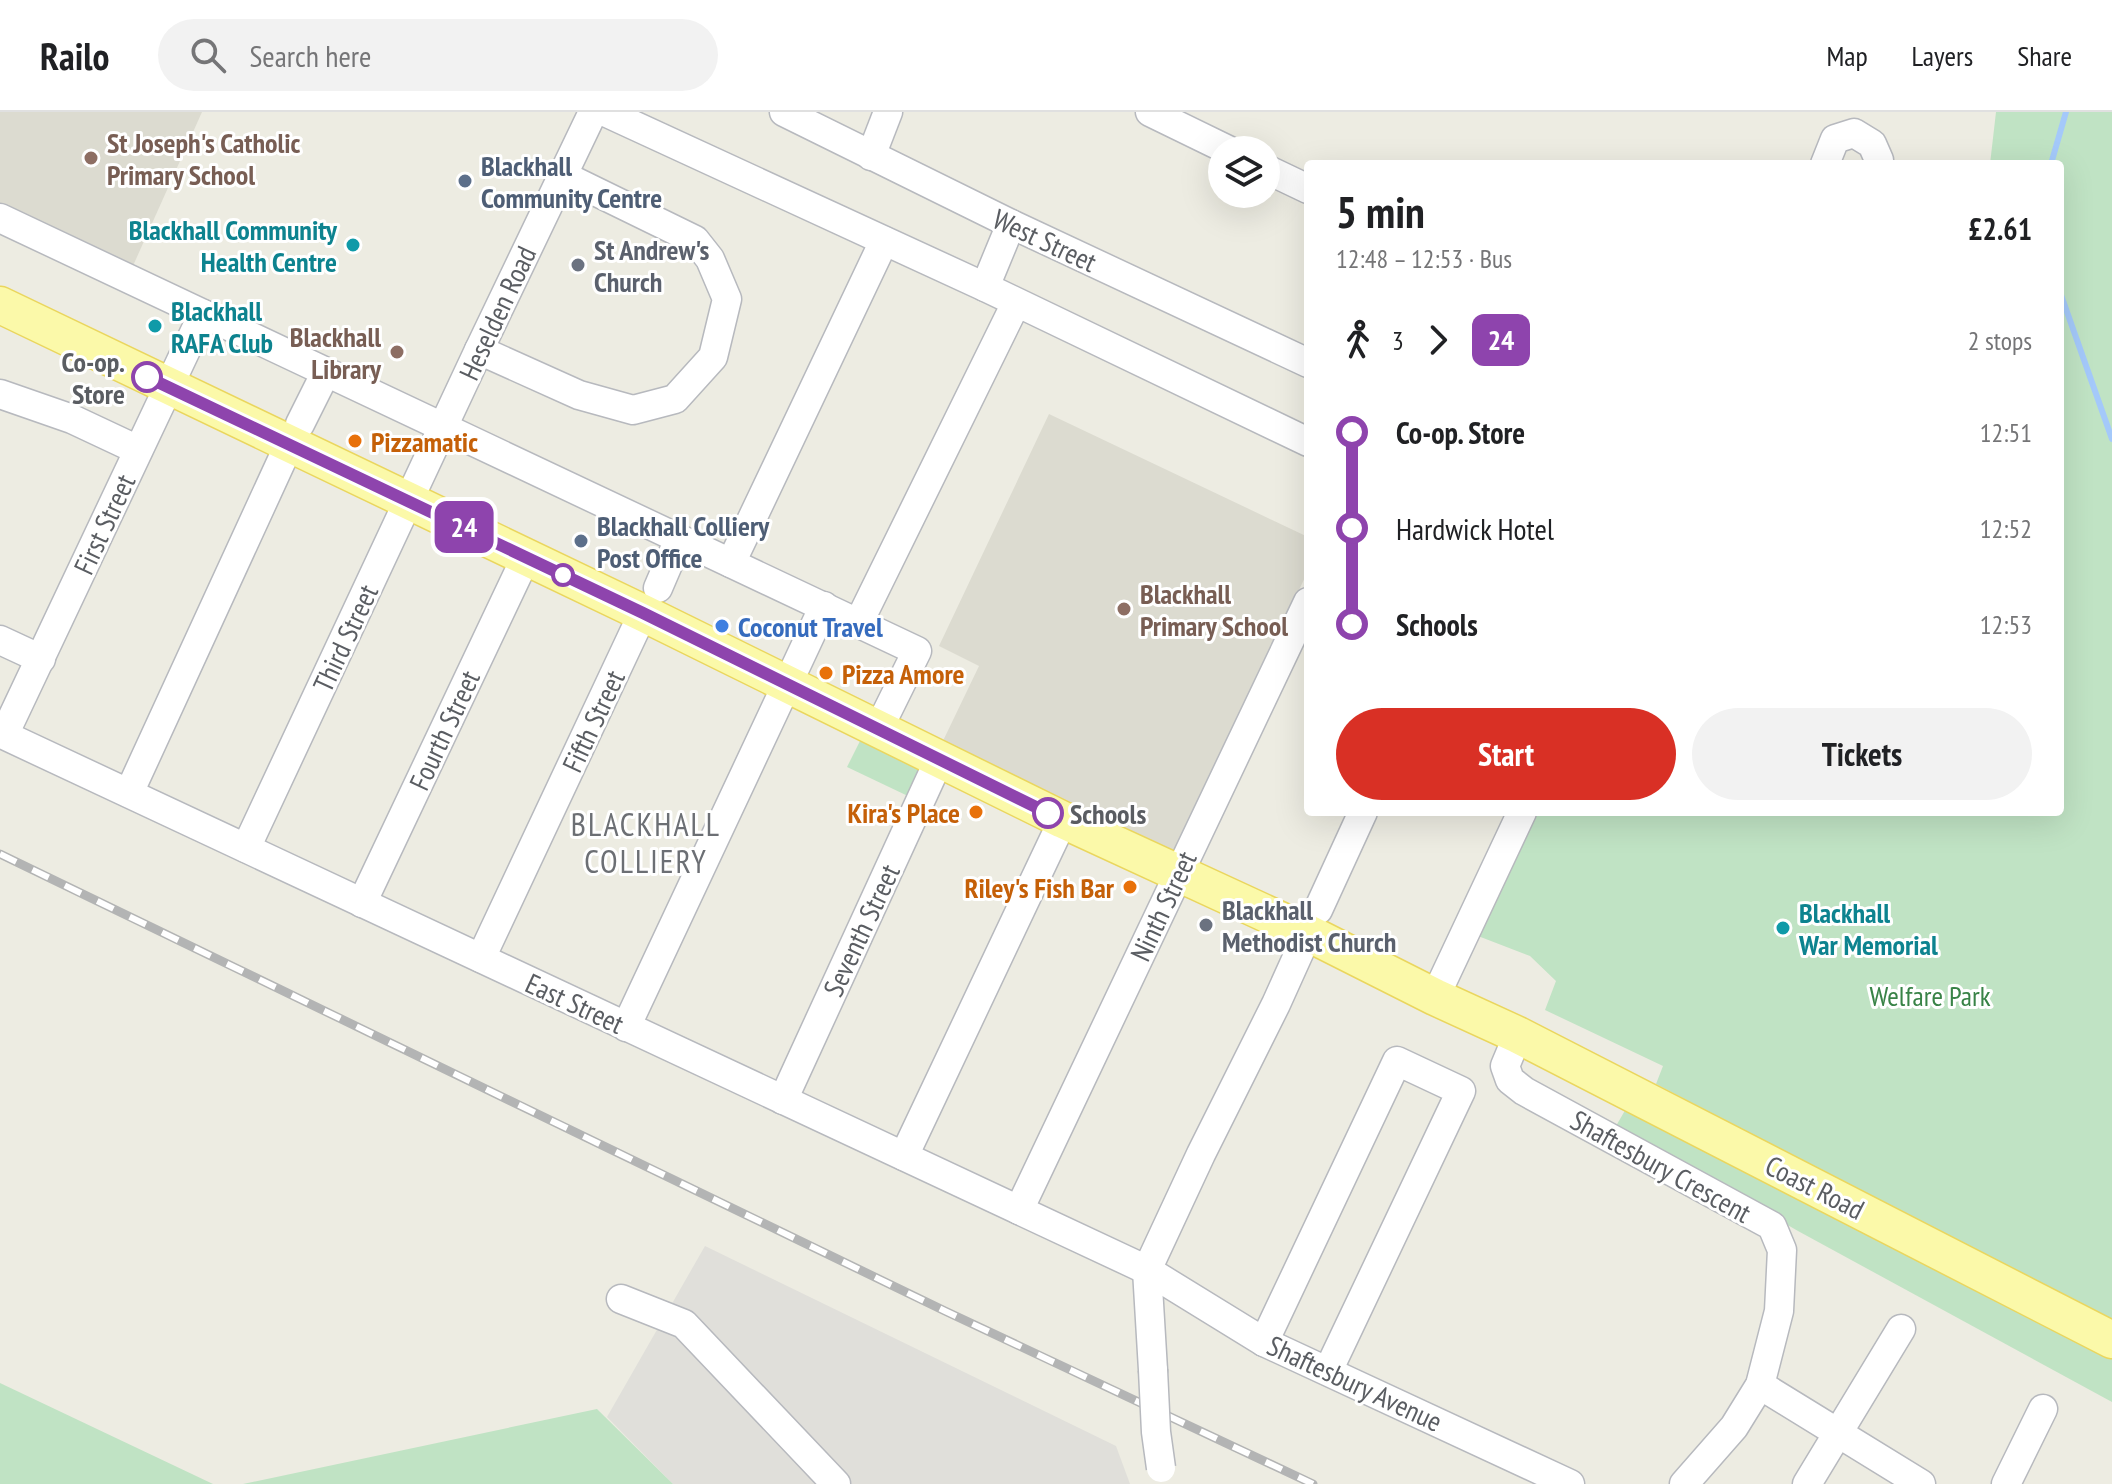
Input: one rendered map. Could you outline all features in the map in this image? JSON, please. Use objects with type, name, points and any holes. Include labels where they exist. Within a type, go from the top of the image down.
[{"type":"main road","points":[[0,305],[168,387]]},
{"type":"main road","name":"Coast Road","points":[[168,387],[526,557],[651,600],[792,675],[878,730],[1063,820],[1178,873],[1313,922],[1435,997],[1518,1035],[2112,1340]]},
{"type":"street","name":"Heselden Road","points":[[443,428],[593,112]]},
{"type":"street","points":[[605,112],[985,287],[1304,440]]},
{"type":"street","name":"West Street","points":[[784,112],[1011,224],[1304,361]]},
{"type":"street","points":[[871,156],[888,112]]},
{"type":"street","points":[[1150,112],[1208,140]]},
{"type":"street","points":[[1827,160],[1835,139],[1854,133],[1872,144],[1879,160]]},
{"type":"street","points":[[479,350],[579,395],[633,410],[675,399],[713,357],[727,299],[710,259],[695,240],[562,175]]},
{"type":"street","points":[[1280,176],[1304,187]]},
{"type":"street","points":[[0,218],[917,651],[878,730]]},
{"type":"street","points":[[985,287],[1011,224]]},
{"type":"street","points":[[731,563],[884,241]]},
{"type":"street","points":[[859,622],[1016,303]]},
{"type":"street","name":"First Street","points":[[4,735],[203,314]]},
{"type":"street","points":[[300,424],[326,372]]},
{"type":"street","points":[[0,394],[72,419],[138,450]]},
{"type":"street","name":"Third Street","points":[[246,848],[443,428]]},
{"type":"street","points":[[129,793],[282,460]]},
{"type":"street","name":"Fifth Street","points":[[481,958],[679,539]]},
{"type":"street","name":"Fourth Street","points":[[362,903],[526,557]]},
{"type":"street","points":[[626,1027],[824,606]]},
{"type":"street","name":"Ninth Street","points":[[1019,1210],[1304,610]]},
{"type":"street","points":[[0,640],[41,659]]},
{"type":"street","name":"East Street","points":[[4,735],[1147,1270]]},
{"type":"street","name":"Seventh Street","points":[[783,1100],[939,760]]},
{"type":"street","points":[[1165,1476],[1156,1432],[1147,1270],[1276,1004],[1361,816]]},
{"type":"street","points":[[1435,997],[1520,816]]},
{"type":"street","points":[[904,1156],[1063,820]]},
{"type":"street","name":"Shaftesbury Crescent","points":[[1518,1035],[1505,1066],[1510,1080],[1524,1091],[1772,1226],[1782,1250],[1779,1311],[1760,1385],[1734,1427],[1684,1484]]},
{"type":"street","points":[[1264,1342],[1397,1061],[1461,1091],[1328,1371]]},
{"type":"street","name":"Shaftesbury Avenue","points":[[1147,1270],[1264,1342],[1570,1484]]},
{"type":"street","points":[[621,1299],[684,1324],[836,1484]]},
{"type":"street","points":[[1807,1484],[1901,1329]]},
{"type":"street","points":[[1760,1385],[1921,1484]]},
{"type":"street","points":[[2006,1484],[2043,1409]]},
{"type":"shaded area","name":"St Joseph's Catholic Primary School","points":[[0,112],[202,112],[132,268],[0,203]]},
{"type":"shaded area","name":"Blackhall Primary School","points":[[1049,414],[1304,535],[1304,579],[1172,856],[941,745],[979,666],[939,646]]},
{"type":"shaded area","points":[[705,1246],[1116,1446],[1130,1484],[673,1484],[607,1417]]},
{"type":"green space","name":"Welfare Park","points":[[1996,112],[2112,112],[2112,1324],[1656,1084],[1663,1066],[1545,1010],[1556,981],[1530,956],[1478,936],[1535,816],[2064,816],[2064,160],[1990,160]]},
{"type":"green space","points":[[860,741],[922,771],[910,797],[847,767]]},
{"type":"green space","points":[[1627,1107],[1937,1262],[2112,1359],[2112,1402],[1798,1231],[1616,1126]]},
{"type":"green space","points":[[0,1383],[213,1484],[0,1484]]},
{"type":"green space","points":[[597,1409],[673,1484],[243,1484]]},
{"type":"waterway","points":[[2052,160],[2066,112]]},
{"type":"waterway","points":[[2064,303],[2112,439]]},
{"type":"railway","points":[[0,854],[945,1311],[1313,1484]]},
{"type":"bus line","name":"24","points":[[147,377],[643,613],[1048,813]]},
{"type":"place","name":"St Joseph's Catholic Primary School","points":[[91,158]]},
{"type":"place","name":"Blackhall Community Centre","points":[[465,181]]},
{"type":"place","name":"Blackhall Community Health Centre","points":[[353,245]]},
{"type":"place","name":"St Andrew's Church","points":[[578,265]]},
{"type":"place","name":"Blackhall RAFA Club","points":[[155,326]]},
{"type":"place","name":"Blackhall Library","points":[[397,352]]},
{"type":"place","name":"Co-op. Store","points":[[147,377]]},
{"type":"place","name":"Pizzamatic","points":[[355,441]]},
{"type":"place","name":"Blackhall Colliery Post Office","points":[[581,541]]},
{"type":"place","name":"Blackhall Primary School","points":[[1124,609]]},
{"type":"place","name":"Coconut Travel","points":[[722,626]]},
{"type":"place","name":"Pizza Amore","points":[[826,673]]},
{"type":"place","name":"Kira's Place","points":[[976,812]]},
{"type":"place","name":"Schools","points":[[1048,813]]},
{"type":"place","name":"Riley's Fish Bar","points":[[1130,887]]},
{"type":"place","name":"Blackhall Methodist Church","points":[[1206,925]]},
{"type":"place","name":"Blackhall War Memorial","points":[[1783,928]]},
{"type":"district","name":"BLACKHALL COLLIERY","points":[[646,842]]}]
